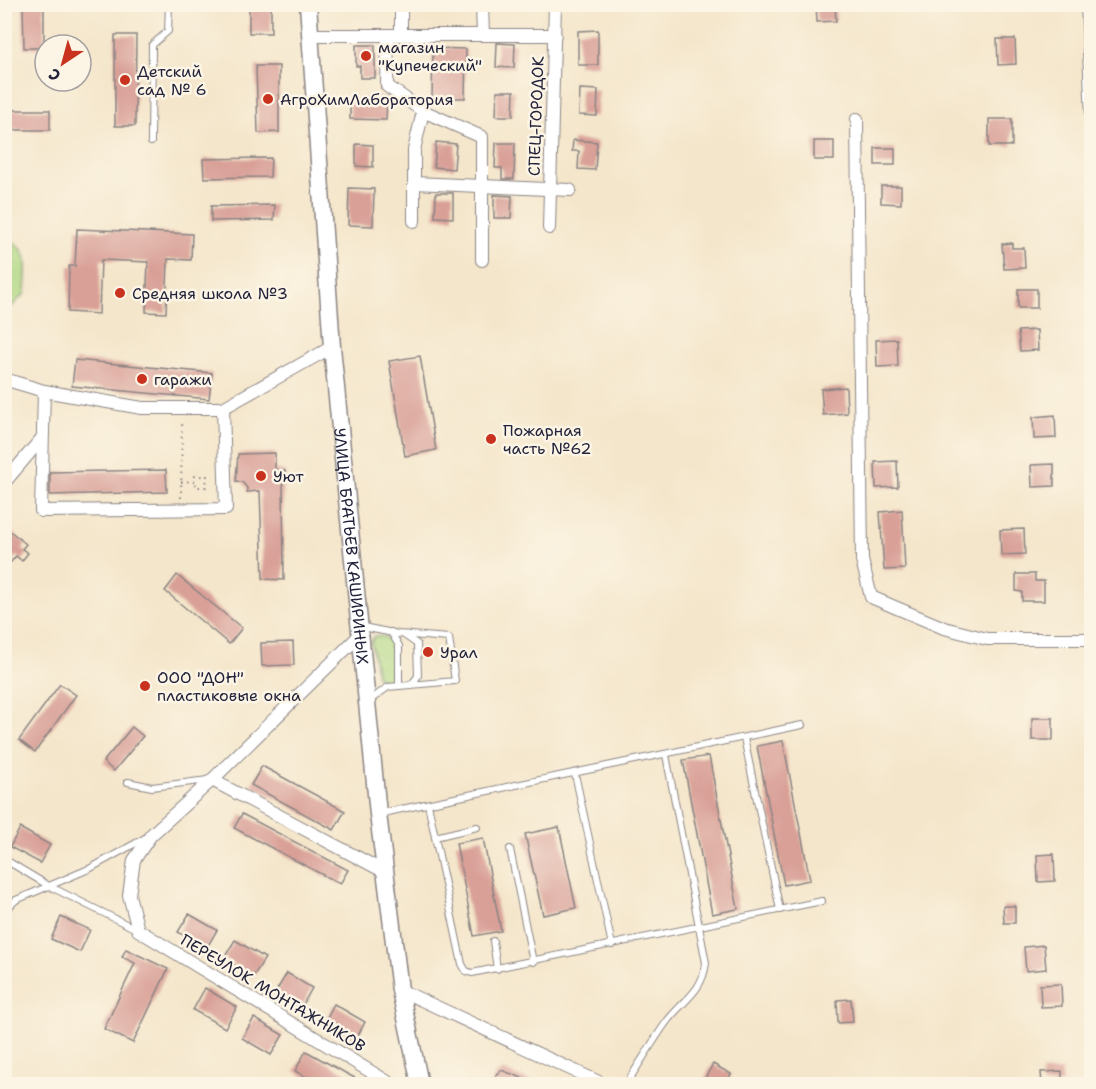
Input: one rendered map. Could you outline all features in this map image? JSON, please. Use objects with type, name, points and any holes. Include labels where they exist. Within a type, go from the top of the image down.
[{"type":"main road","name":"УЛИЦА БРАТЬЕВ КАШИРИНЫХ","points":[[308,4],[332,347],[366,703],[384,872],[400,990],[420,1084]]},
{"type":"street","points":[[401,4],[402,35]]},
{"type":"street","points":[[482,4],[483,35]]},
{"type":"street","name":"СПЕЦ-ГОРОДОК","points":[[549,228],[555,4]]},
{"type":"street","points":[[1087,4],[1092,119]]},
{"type":"street","points":[[310,35],[555,34]]},
{"type":"street","points":[[388,35],[387,86],[423,111],[482,137],[482,260]]},
{"type":"street","points":[[414,221],[414,150],[423,111]]},
{"type":"street","points":[[857,119],[862,560],[871,597],[944,628],[987,639],[1092,639]]},
{"type":"street","points":[[414,183],[570,190]]},
{"type":"street","points":[[4,379],[44,391],[142,408],[223,408],[332,347]]},
{"type":"street","points":[[44,391],[41,511],[226,509],[223,408]]},
{"type":"street","points":[[4,483],[42,438]]},
{"type":"street","points":[[138,930],[129,895],[134,860],[151,835],[212,780],[359,631]]},
{"type":"street","points":[[212,780],[384,872]]},
{"type":"street","name":"ПЕРЕУЛОК МОНТАЖНИКОВ","points":[[138,930],[391,1084]]},
{"type":"street","points":[[400,990],[603,1084]]},
{"type":"lane","points":[[151,142],[152,45],[168,31],[169,4]]},
{"type":"lane","points":[[359,631],[449,638],[454,681],[388,687],[366,703]]},
{"type":"lane","points":[[391,632],[399,646],[399,686]]},
{"type":"lane","points":[[404,634],[417,644],[418,676],[411,685]]},
{"type":"lane","points":[[378,814],[802,725]]},
{"type":"lane","points":[[744,738],[780,910]]},
{"type":"lane","points":[[626,1084],[666,1023],[698,989],[704,978],[706,963],[701,927],[666,755]]},
{"type":"lane","points":[[574,774],[612,945]]},
{"type":"lane","points":[[128,782],[152,787],[212,780]]},
{"type":"lane","points":[[428,804],[462,964],[466,971],[472,974],[822,901]]},
{"type":"lane","points":[[435,837],[477,827]]},
{"type":"lane","points":[[4,912],[16,900],[91,868],[151,835]]},
{"type":"lane","points":[[510,849],[533,962]]},
{"type":"lane","points":[[4,859],[49,886],[138,930]]},
{"type":"lane","points":[[493,941],[497,969]]},
{"type":"lane","points":[[4,998],[9,1003],[4,1020]]},
{"type":"path","points":[[181,510],[182,408]]},
{"type":"path","points":[[195,476],[207,476],[206,487],[196,487],[195,481],[195,476]]},
{"type":"path","points":[[182,482],[195,481]]},
{"type":"green space","points":[[5,238],[14,242],[24,253],[26,267],[25,293],[12,306],[5,308]]},
{"type":"green space","points":[[374,636],[386,637],[393,645],[393,678],[385,682],[377,676],[371,643]]},
{"type":"building","points":[[23,4],[44,4],[44,33],[33,33],[33,48],[24,48]]},
{"type":"building","points":[[249,4],[271,4],[271,33],[249,33]]},
{"type":"building","points":[[816,4],[835,4],[836,21],[817,22]]},
{"type":"building","points":[[598,30],[598,65],[578,65],[578,31]]},
{"type":"building","name":"Детский сад № 6","points":[[115,35],[136,35],[135,126],[115,126]]},
{"type":"building","points":[[997,39],[1015,39],[1016,64],[998,65]]},
{"type":"building","points":[[497,43],[515,44],[514,68],[496,67]]},
{"type":"building","name":"магазин \"Купеческий\"","points":[[356,45],[375,45],[375,78],[360,78],[360,66],[356,66]]},
{"type":"building","points":[[433,48],[466,49],[465,98],[432,98]]},
{"type":"building","name":"АгроХимЛаборатория","points":[[256,66],[279,66],[279,132],[258,133]]},
{"type":"building","points":[[580,89],[598,90],[597,116],[579,115]]},
{"type":"building","points":[[497,91],[514,91],[513,116],[496,116]]},
{"type":"building","points":[[365,97],[387,97],[386,120],[350,119],[350,103],[365,104]]},
{"type":"building","points":[[4,110],[50,110],[50,130],[4,130]]},
{"type":"building","points":[[989,119],[1012,119],[1012,146],[989,146]]},
{"type":"building","points":[[573,140],[597,142],[595,170],[578,169],[579,151],[572,151]]},
{"type":"building","points":[[814,141],[834,141],[834,160],[814,160]]},
{"type":"building","points":[[436,142],[456,144],[454,169],[434,167]]},
{"type":"building","points":[[496,143],[515,143],[514,179],[502,179],[502,168],[495,168]]},
{"type":"building","points":[[356,144],[373,145],[373,167],[356,166]]},
{"type":"building","points":[[875,148],[895,148],[895,165],[875,165]]},
{"type":"building","points":[[271,158],[270,177],[204,178],[203,159]]},
{"type":"building","points":[[881,186],[901,186],[901,204],[881,203]]},
{"type":"building","points":[[349,188],[374,189],[373,226],[348,225]]},
{"type":"building","points":[[436,193],[453,193],[453,218],[435,217]]},
{"type":"building","points":[[494,195],[512,196],[511,218],[494,218]]},
{"type":"building","points":[[275,205],[274,220],[211,221],[211,206]]},
{"type":"building","points":[[77,229],[192,234],[191,260],[168,259],[166,313],[146,312],[148,262],[101,260],[99,314],[68,312],[69,266],[75,266]]},
{"type":"building","points":[[1012,243],[1012,248],[1024,248],[1025,268],[1004,269],[1002,244]]},
{"type":"building","points":[[1018,289],[1037,289],[1037,308],[1018,308]]},
{"type":"building","points":[[1037,330],[1038,350],[1020,351],[1018,331]]},
{"type":"building","points":[[897,339],[898,366],[877,367],[876,340]]},
{"type":"building","points":[[420,356],[436,450],[405,456],[389,361]]},
{"type":"building","name":"гаражи","points":[[75,360],[212,373],[209,399],[72,386]]},
{"type":"building","points":[[846,387],[847,413],[823,415],[821,389]]},
{"type":"building","points":[[1055,415],[1056,438],[1034,439],[1033,417]]},
{"type":"building","points":[[275,453],[275,470],[285,471],[285,482],[283,482],[284,580],[263,579],[260,491],[247,492],[242,482],[236,481],[238,454]]},
{"type":"building","points":[[897,461],[898,487],[876,488],[875,462]]},
{"type":"building","points":[[1054,464],[1054,486],[1032,487],[1031,465]]},
{"type":"building","points":[[166,470],[167,492],[50,495],[50,472]]},
{"type":"building","points":[[902,510],[905,569],[884,570],[880,512]]},
{"type":"building","points":[[4,526],[26,544],[22,549],[28,553],[22,561],[16,556],[11,562],[4,558]]},
{"type":"building","points":[[1024,529],[1025,554],[1001,555],[1000,530]]},
{"type":"building","points":[[1016,574],[1035,574],[1035,581],[1044,581],[1044,601],[1022,601],[1022,592],[1016,591]]},
{"type":"building","points":[[177,575],[242,628],[229,644],[165,591]]},
{"type":"building","points":[[293,642],[294,665],[262,666],[261,643]]},
{"type":"building","points":[[60,684],[76,695],[35,752],[19,740]]},
{"type":"building","points":[[1032,718],[1053,718],[1053,740],[1032,740]]},
{"type":"building","points":[[132,727],[143,736],[114,771],[103,762]]},
{"type":"building","points":[[783,741],[810,880],[784,885],[757,746]]},
{"type":"building","points":[[709,756],[738,909],[712,914],[683,760]]},
{"type":"building","points":[[262,766],[345,811],[334,830],[251,785]]},
{"type":"building","points":[[242,814],[348,870],[340,884],[234,828]]},
{"type":"building","points":[[559,827],[576,908],[543,915],[525,834]]},
{"type":"building","points":[[20,828],[50,845],[40,863],[10,847]]},
{"type":"building","points":[[483,838],[501,931],[474,936],[456,843]]},
{"type":"building","points":[[1054,854],[1055,881],[1038,882],[1037,855]]},
{"type":"building","points":[[1003,906],[1015,906],[1015,923],[1004,923]]},
{"type":"building","points":[[189,914],[217,930],[206,949],[178,932]]},
{"type":"building","points":[[61,917],[90,930],[80,952],[51,939]]},
{"type":"building","points":[[235,940],[265,958],[253,977],[224,958]]},
{"type":"building","points":[[1044,945],[1046,969],[1026,971],[1024,947]]},
{"type":"building","points":[[126,949],[168,969],[133,1043],[104,1029],[135,963],[122,957]]},
{"type":"building","points":[[287,973],[312,988],[301,1008],[275,993]]},
{"type":"building","points":[[1061,984],[1062,1006],[1041,1007],[1040,985]]},
{"type":"building","points":[[205,988],[237,1007],[225,1028],[193,1010]]},
{"type":"building","points":[[851,999],[853,1022],[838,1023],[837,1000]]},
{"type":"building","points":[[334,1004],[365,1022],[356,1039],[325,1021]]},
{"type":"building","points":[[254,1018],[283,1035],[271,1055],[242,1038]]},
{"type":"building","points":[[306,1051],[367,1084],[319,1084],[295,1071]]},
{"type":"building","points":[[713,1064],[731,1074],[726,1084],[717,1084],[705,1078]]},
{"type":"building","points":[[501,1070],[538,1084],[492,1084]]},
{"type":"building","points":[[1062,1071],[1062,1084],[1042,1084],[1041,1072]]},
{"type":"place","name":"магазин \"Купеческий\"","points":[[366,56]]},
{"type":"place","name":"Детский сад № 6","points":[[125,80]]},
{"type":"place","name":"АгроХимЛаборатория","points":[[268,99]]},
{"type":"place","name":"Средняя школа №3","points":[[120,293]]},
{"type":"place","name":"гаражи","points":[[142,379]]},
{"type":"place","name":"Пожарная часть №62","points":[[491,439]]},
{"type":"place","name":"Уют","points":[[261,476]]},
{"type":"place","name":"Урал","points":[[428,652]]},
{"type":"place","name":"ООО \"ДОН\" пластиковые окна","points":[[145,686]]}]
